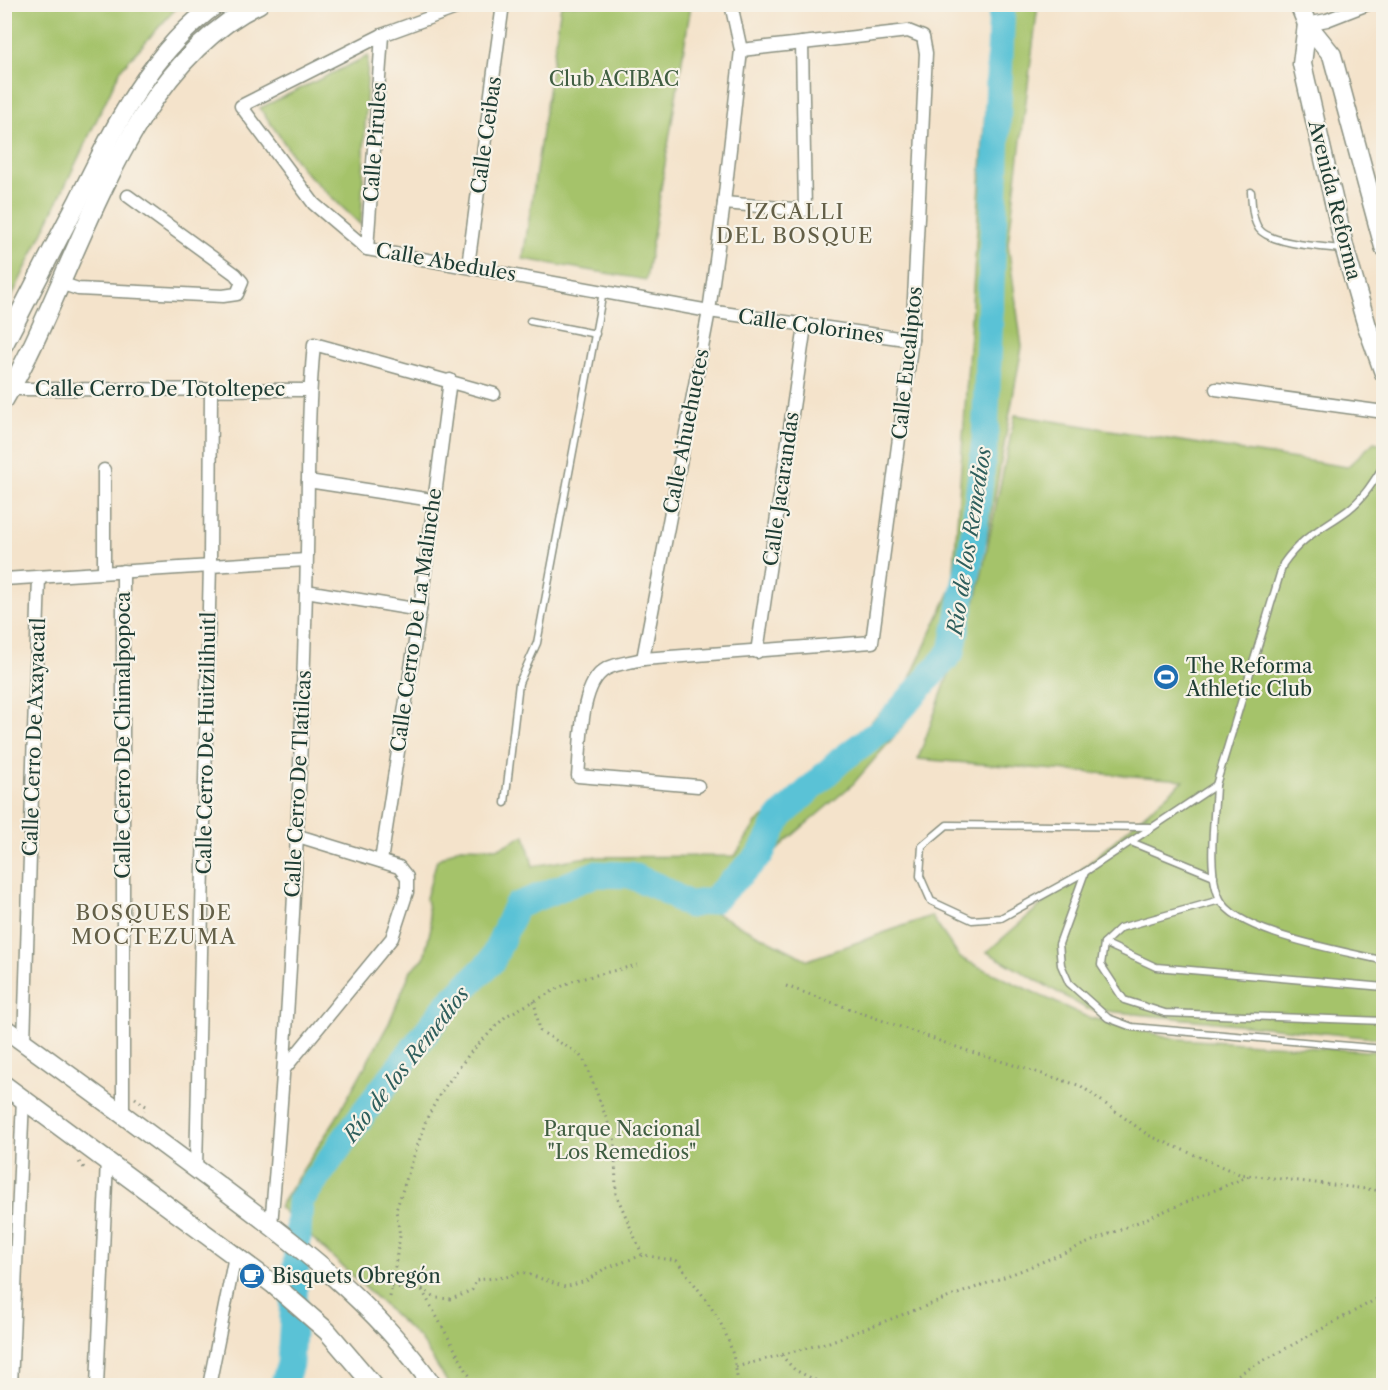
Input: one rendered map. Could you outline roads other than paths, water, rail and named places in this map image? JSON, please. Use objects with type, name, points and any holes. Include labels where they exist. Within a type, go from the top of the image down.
[{"type":"main road","points":[[4,344],[114,128],[151,71],[202,15],[217,4]]},
{"type":"main road","points":[[8,394],[131,135],[171,77],[207,39],[259,4]]},
{"type":"main road","name":"Avenida Reforma","points":[[1299,4],[1307,24],[1332,55],[1378,201],[1383,247]]},
{"type":"main road","name":"Avenida Reforma","points":[[1307,24],[1302,64],[1345,250],[1382,363]]},
{"type":"main road","points":[[4,1028],[271,1225],[352,1292],[390,1331],[433,1386]]},
{"type":"main road","points":[[4,1085],[273,1284],[327,1331],[374,1386]]},
{"type":"street","name":"Calle Abedules","points":[[467,4],[382,35],[241,106],[314,204],[367,249],[709,311]]},
{"type":"street","name":"Calle Ceibas","points":[[468,266],[503,4]]},
{"type":"street","name":"Calle Ahuehuetes","points":[[643,659],[709,311],[724,203],[741,50],[731,4]]},
{"type":"street","points":[[1307,24],[1342,15],[1368,4]]},
{"type":"street","name":"Calle Eucaliptos","points":[[698,786],[578,776],[587,692],[594,679],[607,668],[643,659],[872,642],[912,340],[926,53],[923,37],[908,31],[741,50]]},
{"type":"street","name":"Calle Pirules","points":[[367,249],[382,35]]},
{"type":"street","points":[[724,203],[805,210],[802,43]]},
{"type":"street","points":[[60,284],[78,289],[223,296],[237,294],[242,288],[242,282],[235,274],[128,196]]},
{"type":"street","name":"Calle Colorines","points":[[709,311],[912,340]]},
{"type":"street","name":"Calle Jacarandas","points":[[757,651],[805,326]]},
{"type":"street","name":"Calle Cerro De Tlatilcas","points":[[271,1225],[285,1068],[306,591],[309,390],[314,344],[450,380]]},
{"type":"street","points":[[450,380],[495,394]]},
{"type":"street","name":"Calle Cerro De La Malinche","points":[[381,861],[420,610],[432,500],[450,380]]},
{"type":"street","name":"Calle Cerro De Totoltepec","points":[[8,394],[211,389],[309,390]]},
{"type":"street","name":"Calle Cerro De Huitzilihuitl","points":[[196,1169],[210,564],[211,389]]},
{"type":"street","points":[[1216,389],[1383,412]]},
{"type":"street","points":[[104,470],[104,572]]},
{"type":"street","points":[[308,482],[432,500]]},
{"type":"street","points":[[4,579],[210,564],[306,560]]},
{"type":"street","name":"Calle Cerro De Chimalpopoca","points":[[123,571],[123,1115]]},
{"type":"street","name":"Calle Cerro De Axayacatl","points":[[24,1042],[39,577]]},
{"type":"street","points":[[306,591],[420,610]]},
{"type":"street","points":[[285,1068],[392,938],[407,892],[406,877],[399,867],[295,835]]},
{"type":"street","points":[[11,1386],[22,1098]]},
{"type":"street","points":[[97,1386],[107,1160]]},
{"type":"street","points":[[209,1386],[235,1256]]},
{"type":"lane","points":[[1251,192],[1255,222],[1260,232],[1272,238],[1345,250]]},
{"type":"lane","points":[[505,803],[519,683],[537,643],[603,291]]},
{"type":"lane","points":[[530,321],[596,334]]},
{"type":"lane","points":[[1383,465],[1364,496],[1349,509],[1307,535],[1283,564],[1216,785],[1214,876],[1220,900],[1235,916],[1262,930],[1383,961]]},
{"type":"lane","points":[[1152,827],[947,825],[922,846],[920,876],[931,901],[972,920],[1001,918],[1085,872],[1216,785]]},
{"type":"lane","points":[[1131,842],[1214,876]]},
{"type":"lane","points":[[1085,872],[1059,944],[1061,965],[1069,983],[1107,1018],[1132,1027],[1383,1049]]},
{"type":"lane","points":[[1220,900],[1120,928],[1104,943],[1101,965],[1124,1000],[1144,1009],[1165,1013],[1383,1021]]},
{"type":"lane","points":[[1104,943],[1156,967],[1383,987]]},
{"type":"waterway","name":"Río de los Remedios","points":[[283,1386],[290,1364],[300,1201],[365,1111],[448,1004],[492,961],[516,906],[595,874],[630,875],[661,888],[689,905],[713,900],[760,855],[780,817],[841,760],[884,728],[952,651],[972,547],[985,440],[1002,4]]},
{"type":"place","name":"The Reforma Athletic Club","points":[[1166,677]]},
{"type":"place","name":"Bisquets Obregón","points":[[252,1276]]},
{"type":"district","name":"IZCALLI DEL BOSQUE","points":[[795,223]]},
{"type":"district","name":"BOSQUES DE MOCTEZUMA","points":[[154,924]]},
{"type":"park label","name":"Club ACIBAC","points":[[614,79]]},
{"type":"park label","name":"Parque Nacional \"Los Remedios\"","points":[[622,1140]]}]
